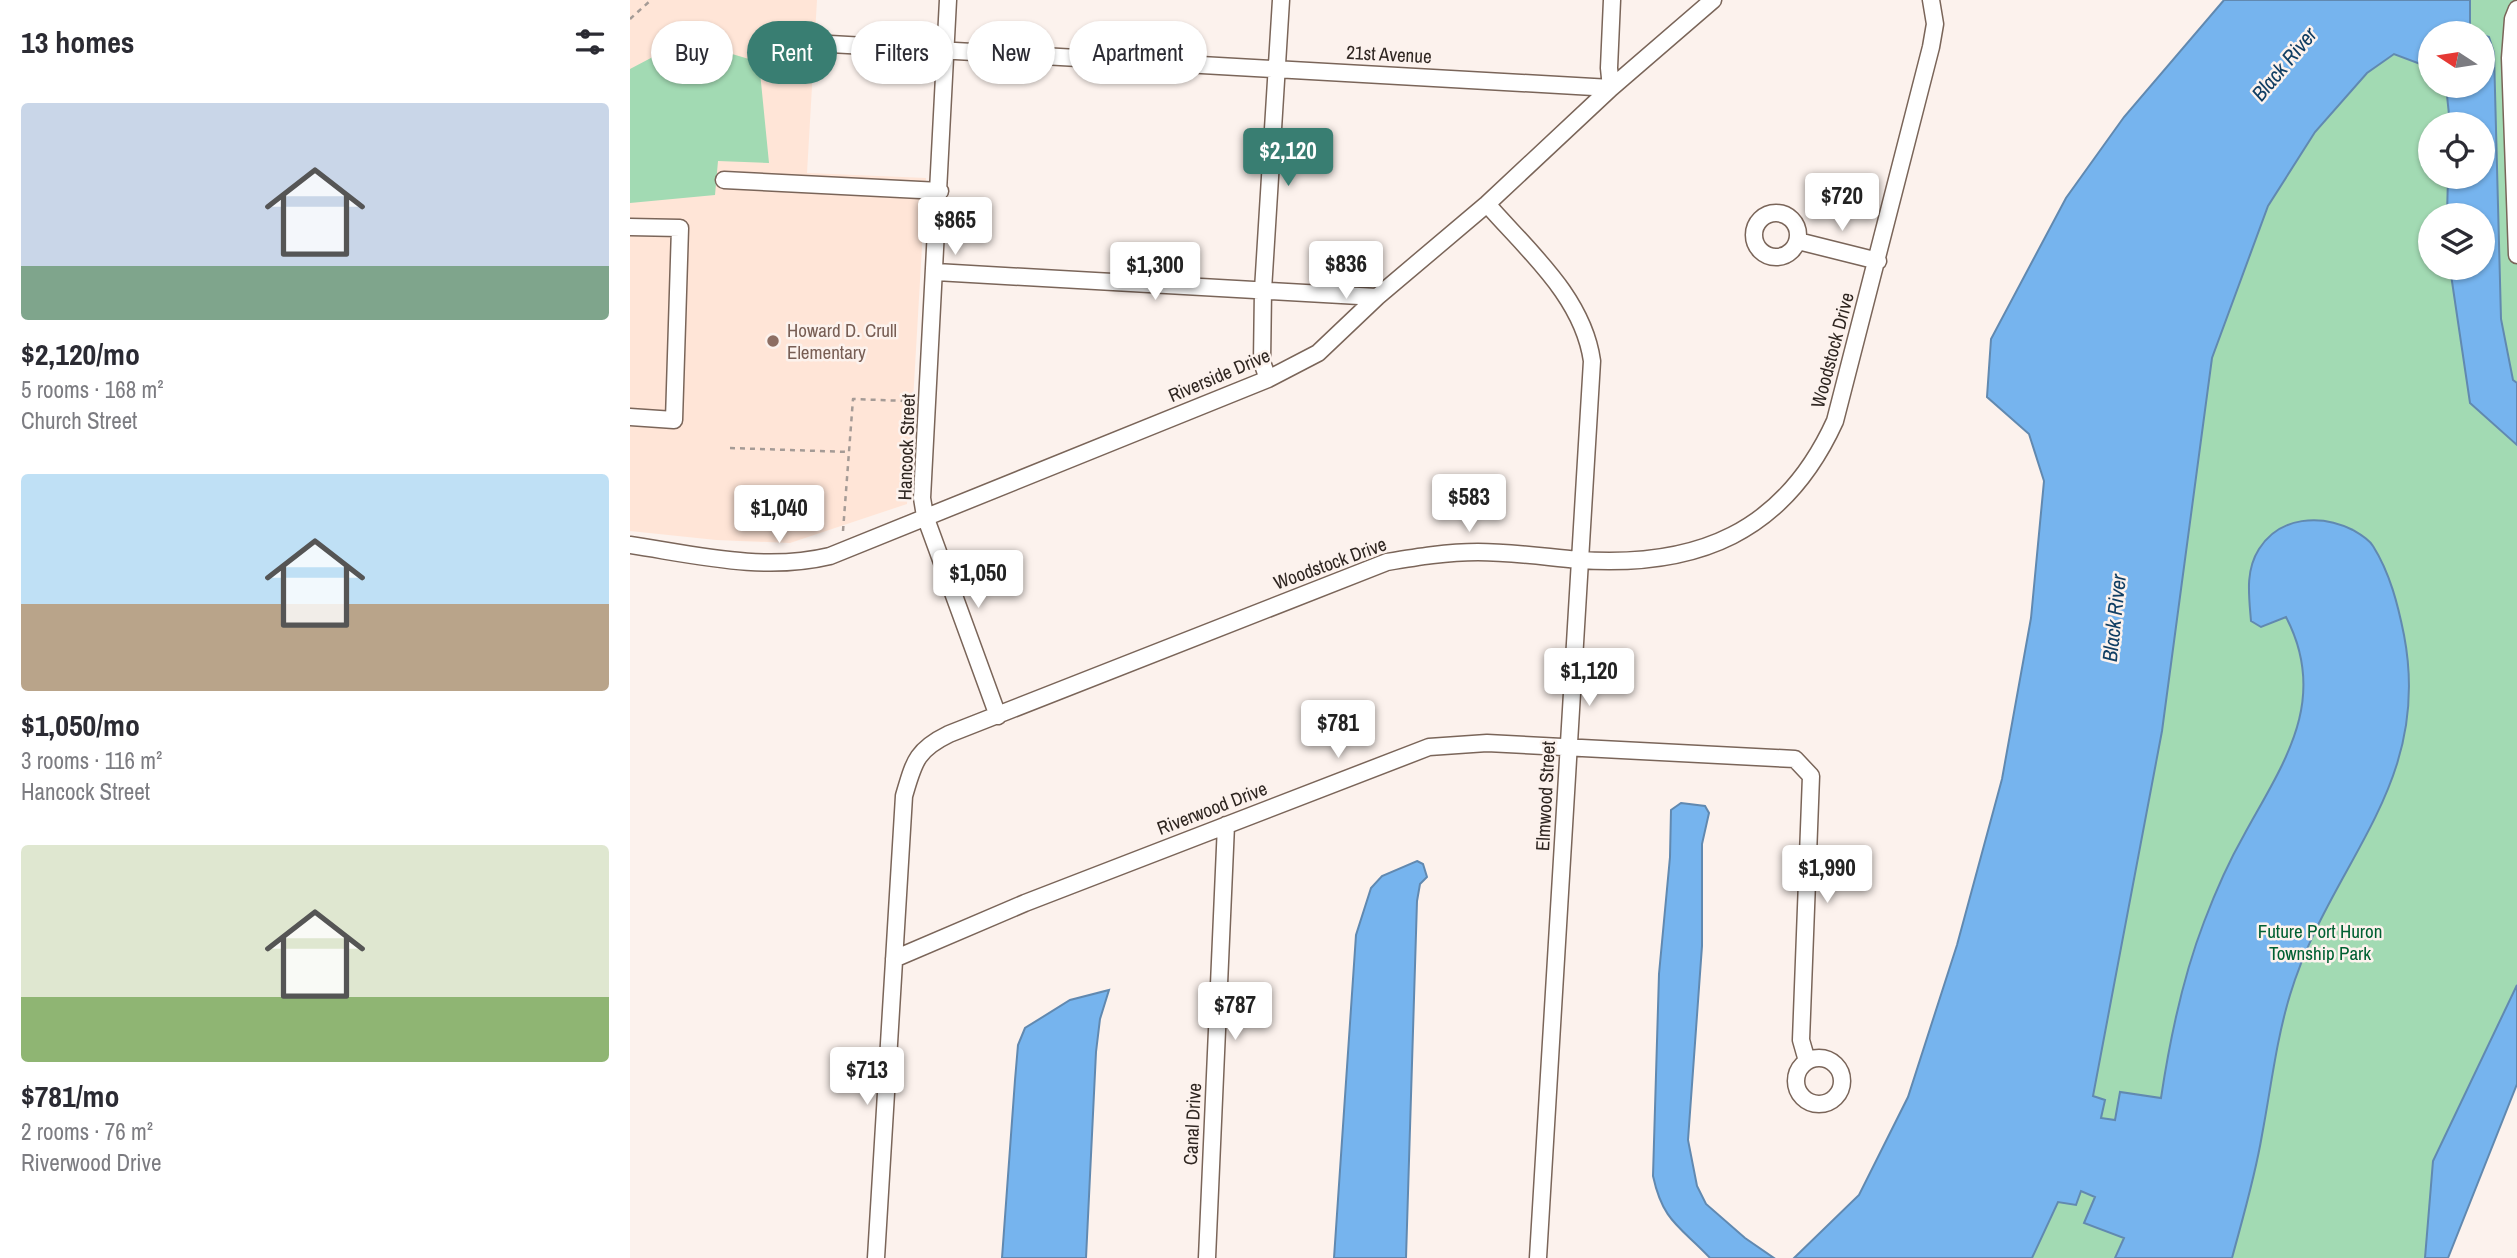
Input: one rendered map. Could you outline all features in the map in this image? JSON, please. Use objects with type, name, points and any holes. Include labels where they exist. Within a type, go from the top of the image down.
[{"type":"street","name":"Hancock Street","points":[[947,21],[948,0]]},
{"type":"street","points":[[1268,379],[1262,362],[1263,290],[1281,0]]},
{"type":"street","points":[[1611,88],[1612,0]]},
{"type":"street","name":"Riverside Drive","points":[[630,545],[750,563],[806,562],[831,556],[1268,379],[1318,353],[1377,297],[1487,204],[1611,88],[1713,0]]},
{"type":"street","name":"Woodstock Drive","points":[[876,1258],[904,796],[914,762],[928,744],[1387,562],[1445,553],[1480,552],[1580,560],[1661,560],[1706,549],[1748,528],[1793,490],[1820,453],[1835,421],[1931,47],[1935,24],[1931,0]]},
{"type":"street","points":[[2517,9],[2513,19],[2510,58],[2517,254]]},
{"type":"street","name":"21st Avenue","points":[[953,51],[1611,88]]},
{"type":"street","name":"Hancock Street","points":[[945,84],[922,498],[925,516],[998,716]]},
{"type":"street","points":[[724,180],[940,191]]},
{"type":"street","name":"Elmwood Street","points":[[1487,204],[1572,303],[1589,338],[1592,396],[1538,1258]]},
{"type":"street","points":[[630,227],[680,228],[674,420],[630,417]]},
{"type":"street","points":[[1798,241],[1878,261]]},
{"type":"street","points":[[936,272],[1377,297]]},
{"type":"street","name":"Riverwood Drive","points":[[894,959],[1025,903],[1429,747],[1487,743],[1794,759],[1804,766],[1811,776],[1812,799],[1801,1040],[1807,1061]]},
{"type":"street","name":"Canal Drive","points":[[1207,1258],[1226,825]]},
{"type":"path","points":[[630,19],[651,0]]},
{"type":"path","points":[[843,531],[853,399],[907,401]]},
{"type":"path","points":[[730,448],[849,452]]},
{"type":"shaded area","name":"Howard D. Crull Elementary","points":[[630,0],[817,0],[816,21],[747,21],[747,84],[812,84],[807,173],[926,178],[907,504],[790,543],[716,540],[630,531]]},
{"type":"green space","points":[[2470,0],[2517,0],[2517,383],[2513,381],[2501,319],[2495,98],[2496,21],[2470,21]]},
{"type":"green space","points":[[733,54],[747,58],[747,84],[761,84],[769,163],[718,161],[715,195],[630,203],[630,69],[651,58],[651,84],[733,84]]},
{"type":"green space","name":"Future Port Huron Township Park","points":[[2394,54],[2418,63],[2418,98],[2448,98],[2449,112],[2418,112],[2418,189],[2448,189],[2447,203],[2418,203],[2418,280],[2452,280],[2470,403],[2517,445],[2517,985],[2433,1161],[2425,1258],[2032,1258],[2057,1205],[2093,1096],[2162,731],[2212,358],[2268,206],[2315,132],[2367,73]]},
{"type":"water","name":"Black River","points":[[2224,0],[2470,0],[2470,21],[2418,21],[2418,63],[2394,54],[2367,73],[2315,132],[2268,206],[2212,358],[2162,731],[2093,1096],[2105,1100],[2101,1118],[2115,1120],[2120,1092],[2161,1098],[2178,1009],[2204,922],[2227,867],[2273,783],[2296,731],[2302,704],[2303,677],[2298,648],[2286,617],[2261,627],[2251,621],[2249,602],[2249,584],[2255,557],[2268,538],[2278,530],[2302,521],[2328,522],[2353,530],[2373,546],[2389,578],[2404,635],[2409,689],[2404,737],[2391,781],[2373,822],[2329,904],[2290,995],[2277,1047],[2256,1166],[2232,1258],[2115,1258],[2124,1238],[2084,1223],[2095,1197],[2081,1191],[2076,1205],[2058,1202],[2032,1258],[1794,1258],[1859,1195],[1908,1097],[1957,945],[2002,779],[2031,618],[2044,481],[2029,434],[1987,397],[1991,339],[2066,198],[2124,117]]},
{"type":"water","points":[[2447,98],[2495,98],[2501,319],[2513,380],[2517,383],[2517,445],[2470,403],[2452,280],[2495,280],[2495,203],[2447,203],[2448,189],[2495,189],[2495,112],[2449,112]]},
{"type":"water","points":[[1681,803],[1705,806],[1709,813],[1702,844],[1702,946],[1688,1140],[1697,1186],[1706,1204],[1745,1238],[1774,1258],[1710,1258],[1668,1214],[1653,1176],[1659,974],[1670,857],[1671,810]]},
{"type":"water","points":[[1417,861],[1423,864],[1427,877],[1420,884],[1417,901],[1406,1258],[1334,1258],[1356,935],[1371,888],[1382,876]]},
{"type":"water","points":[[2517,985],[2517,1084],[2448,1258],[2425,1258],[2433,1161]]},
{"type":"water","points":[[1109,990],[1100,1019],[1096,1052],[1086,1258],[1002,1258],[1018,1045],[1025,1028],[1070,1000]]},
{"type":"place","name":"Howard D. Crull Elementary","points":[[773,341]]}]
